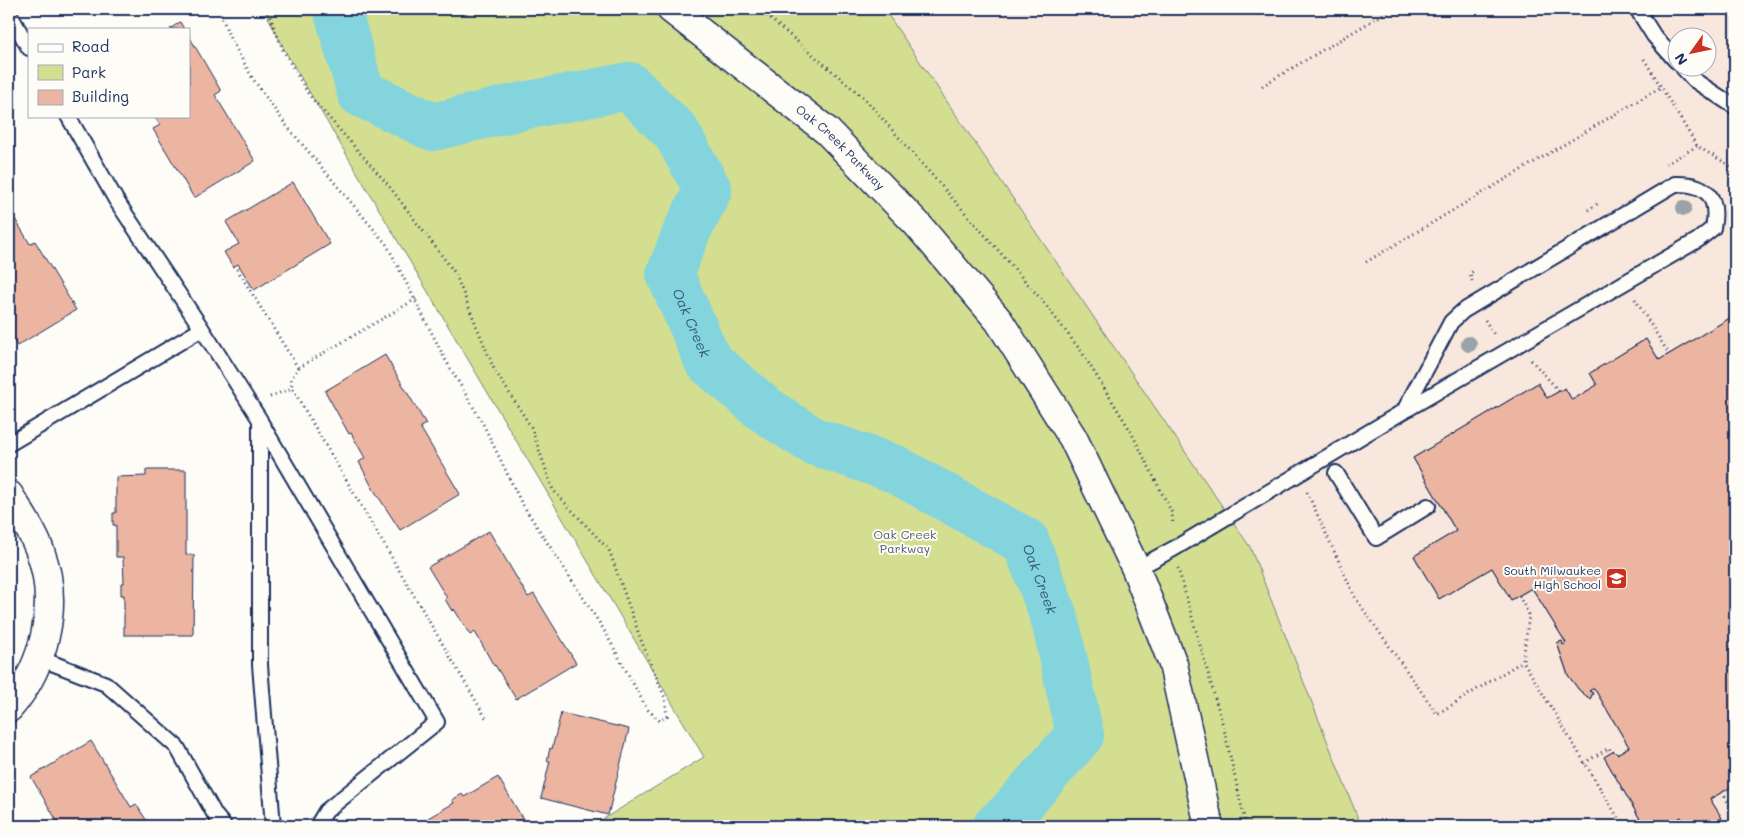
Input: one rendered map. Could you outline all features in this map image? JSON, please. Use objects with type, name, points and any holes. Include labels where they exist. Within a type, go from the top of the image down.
[{"type":"street","name":"Oak Creek Parkway","points":[[672,9],[827,131],[917,224],[999,322],[1073,438],[1136,569],[1173,664],[1209,826]]},
{"type":"street","points":[[9,494],[40,552],[49,590],[48,622],[39,658],[21,693],[9,708]]},
{"type":"lane","points":[[1637,9],[1654,36],[1666,50]]},
{"type":"lane","points":[[9,13],[28,46]]},
{"type":"lane","points":[[1692,78],[1735,107]]},
{"type":"lane","points":[[69,118],[116,200],[260,420],[437,722],[326,811],[317,826]]},
{"type":"lane","points":[[1136,569],[1175,548],[1404,411],[1698,240],[1713,228],[1716,211],[1710,196],[1692,184],[1675,184],[1463,311],[1451,322],[1404,411]]},
{"type":"lane","points":[[9,444],[202,329]]},
{"type":"lane","points":[[260,420],[260,665],[273,826]]},
{"type":"lane","points":[[1336,473],[1376,538],[1428,506]]},
{"type":"lane","points":[[39,658],[106,684],[177,747],[215,815],[224,826]]},
{"type":"path","points":[[219,9],[229,36],[253,79],[286,125],[387,245],[445,359],[482,422],[521,502],[604,630],[647,709],[660,721],[667,716],[665,698],[641,640],[609,550],[553,490],[532,427],[494,369],[455,273],[389,186],[309,95],[283,50],[267,9]]},
{"type":"path","points":[[1262,86],[1392,9]]},
{"type":"path","points":[[1642,55],[1696,146],[1735,169]]},
{"type":"path","points":[[1366,262],[1661,87]]},
{"type":"path","points":[[237,269],[298,368]]},
{"type":"path","points":[[1635,298],[1669,354]]},
{"type":"path","points":[[416,299],[298,368],[291,379],[292,388],[486,718]]},
{"type":"path","points":[[1529,359],[1559,391]]},
{"type":"path","points":[[1306,491],[1356,599],[1437,714],[1523,661]]},
{"type":"path","points":[[1519,596],[1529,615],[1523,661],[1623,826]]},
{"type":"path","points":[[1584,763],[1609,748],[1611,752]]},
{"type":"path","points":[[1722,792],[1735,811]]},
{"type":"shaded area","points":[[884,9],[1735,9],[1735,826],[1361,826],[1250,547]]},
{"type":"green space","name":"Oak Creek Parkway","points":[[264,9],[884,9],[1250,547],[1361,826],[592,826],[704,757],[285,51]]},
{"type":"building","points":[[180,22],[183,28],[171,28]]},
{"type":"building","points":[[190,38],[221,91],[215,95],[255,161],[194,198],[153,129],[160,125],[155,118],[190,118]]},
{"type":"building","points":[[293,182],[330,244],[254,290],[238,264],[233,267],[224,252],[239,244],[226,222]]},
{"type":"building","points":[[9,209],[30,244],[35,241],[76,310],[17,346],[9,332]]},
{"type":"building","name":"South Milwaukee High School","points":[[1735,315],[1735,785],[1710,799],[1722,818],[1709,826],[1687,826],[1681,817],[1665,826],[1644,826],[1604,757],[1614,751],[1617,754],[1629,747],[1594,688],[1589,691],[1593,693],[1590,699],[1579,690],[1568,675],[1557,643],[1562,641],[1563,645],[1566,643],[1532,588],[1511,600],[1492,568],[1439,599],[1414,556],[1456,531],[1413,458],[1538,383],[1547,398],[1565,388],[1572,400],[1597,385],[1590,373],[1646,339],[1659,360]]},
{"type":"building","name":"South Milwaukee High School","points":[[1735,315],[1735,785],[1710,799],[1722,818],[1709,826],[1687,826],[1681,817],[1665,826],[1644,826],[1604,757],[1614,751],[1617,754],[1629,747],[1594,688],[1589,691],[1593,693],[1590,699],[1579,690],[1568,675],[1557,643],[1562,641],[1563,645],[1566,643],[1532,588],[1511,600],[1492,568],[1439,599],[1414,556],[1456,531],[1413,458],[1538,383],[1547,398],[1565,388],[1572,400],[1597,385],[1590,373],[1646,339],[1659,360]]},
{"type":"building","points":[[385,355],[426,424],[420,427],[460,494],[400,530],[372,487],[359,462],[365,458],[325,391]]},
{"type":"building","points":[[146,470],[186,470],[186,555],[194,555],[193,635],[124,635],[124,595],[121,595],[121,583],[124,583],[123,557],[116,557],[116,525],[113,525],[113,513],[116,513],[116,477],[146,476]]},
{"type":"building","points":[[489,531],[528,597],[534,594],[576,663],[516,699],[494,666],[475,632],[470,635],[454,609],[452,611],[445,599],[447,598],[428,567]]},
{"type":"building","points":[[561,713],[629,729],[608,815],[541,798],[550,761],[547,761],[550,748],[552,749]]},
{"type":"building","points":[[91,741],[131,807],[136,804],[150,826],[60,826],[31,777]]},
{"type":"building","points":[[498,777],[527,826],[429,826],[432,824],[428,818],[454,803],[452,800],[462,794],[464,797]]},
{"type":"waterway","name":"Oak Creek","points":[[337,9],[361,93],[433,127],[513,108],[629,86],[676,132],[708,190],[687,231],[670,274],[708,361],[764,409],[813,441],[895,469],[1026,542],[1055,620],[1080,735],[1009,816],[997,826]]},
{"type":"place","name":"South Milwaukee High School","points":[[1617,578]]}]
